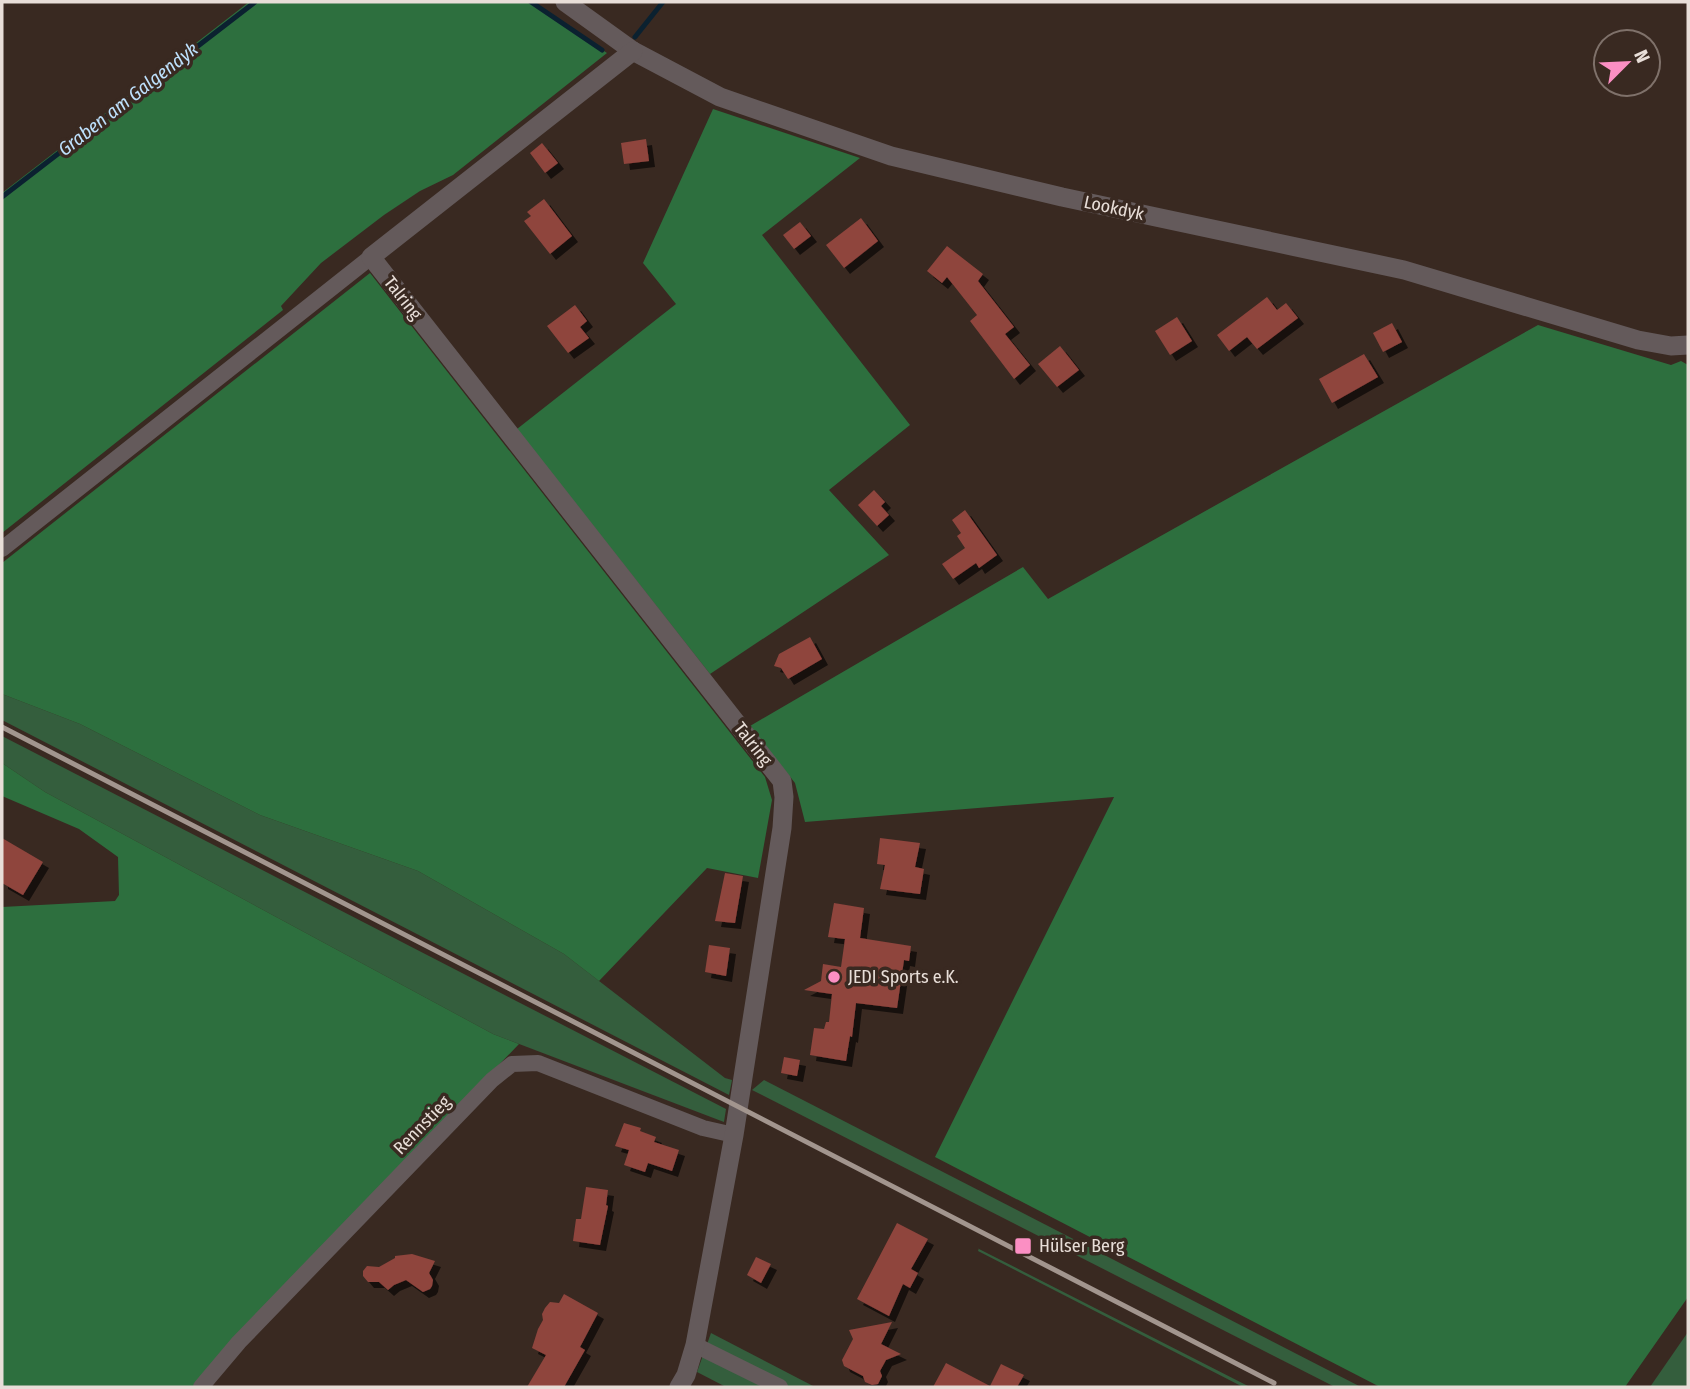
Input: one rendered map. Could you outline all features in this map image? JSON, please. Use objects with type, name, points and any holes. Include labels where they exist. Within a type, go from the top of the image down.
[{"type":"street","name":"Lookdyk","points":[[565,2],[633,51],[720,97],[891,156],[1062,197],[1404,270],[1638,340],[1671,346],[1688,345]]},
{"type":"street","points":[[2,549],[633,51]]},
{"type":"street","name":"Talring","points":[[371,257],[782,781],[782,828],[734,1135],[695,1345],[679,1387]]},
{"type":"street","name":"Rennstieg","points":[[201,1387],[249,1332],[492,1080],[512,1064],[538,1063],[703,1128],[734,1135]]},
{"type":"street","points":[[695,1345],[780,1387]]},
{"type":"green space","points":[[249,2],[532,2],[607,53],[453,175],[420,191],[384,215],[321,263],[281,306],[283,310],[2,533],[2,193]]},
{"type":"green space","points":[[713,109],[860,158],[762,235],[910,425],[829,490],[889,555],[710,674],[517,429],[676,304],[643,263]]},
{"type":"green space","points":[[370,273],[765,777],[772,800],[758,878],[707,868],[599,981],[564,954],[418,871],[260,815],[80,724],[2,694],[2,563]]},
{"type":"green space","points":[[1538,325],[1671,365],[1681,361],[1688,365],[1688,1297],[1625,1387],[1380,1387],[935,1157],[1114,797],[805,822],[795,783],[750,726],[1023,567],[1048,599]]},
{"type":"green space","points":[[2,694],[80,724],[260,815],[418,871],[564,954],[725,1078],[732,1080],[729,1095],[2,720]]},
{"type":"green space","points":[[2,736],[726,1109],[724,1122],[493,1034],[45,792],[2,763]]},
{"type":"green space","points":[[2,763],[45,792],[493,1034],[519,1044],[237,1336],[194,1387],[2,1387],[2,907],[115,901],[119,895],[118,857],[79,829],[2,796]]},
{"type":"green space","points":[[764,1080],[1361,1387],[1335,1387],[752,1090]]},
{"type":"green space","points":[[979,1248],[1250,1387],[1243,1387],[978,1251]]},
{"type":"green space","points":[[1688,1332],[1688,1387],[1650,1387]]},
{"type":"green space","points":[[711,1333],[815,1387],[726,1387],[697,1372]]},
{"type":"building","points":[[646,139],[649,161],[624,164],[621,143]]},
{"type":"building","points":[[542,143],[558,163],[545,173],[530,153]]},
{"type":"building","points":[[544,199],[572,236],[550,254],[524,221],[531,216],[527,212]]},
{"type":"building","points":[[861,218],[878,241],[844,268],[826,245]]},
{"type":"building","points":[[800,222],[811,236],[794,249],[783,235]]},
{"type":"building","points":[[947,246],[983,274],[978,281],[1014,327],[1005,334],[1030,365],[1014,379],[970,321],[977,315],[947,277],[942,283],[927,271]]},
{"type":"building","points":[[1267,297],[1277,310],[1286,303],[1298,318],[1257,349],[1247,337],[1229,351],[1217,335]]},
{"type":"building","points":[[575,305],[587,321],[580,327],[589,338],[568,353],[547,326]]},
{"type":"building","points":[[1177,317],[1192,341],[1170,355],[1155,331]]},
{"type":"building","points":[[1392,323],[1402,342],[1383,352],[1373,333]]},
{"type":"building","points":[[1060,346],[1079,370],[1057,387],[1038,364]]},
{"type":"building","points":[[1364,354],[1378,377],[1332,403],[1319,379]]},
{"type":"building","points":[[874,490],[885,502],[881,506],[889,515],[877,526],[858,505]]},
{"type":"building","points":[[965,510],[997,555],[979,568],[976,563],[953,579],[942,564],[965,548],[957,536],[961,533],[952,520]]},
{"type":"building","points":[[810,637],[822,659],[788,679],[781,668],[774,666],[779,654]]},
{"type":"building","points":[[2,838],[43,862],[23,895],[2,883]]},
{"type":"building","points":[[880,838],[920,843],[915,867],[924,869],[920,894],[880,889],[885,865],[877,864]]},
{"type":"building","points":[[725,873],[743,876],[735,923],[715,921]]},
{"type":"building","points":[[834,903],[864,908],[860,938],[911,946],[909,961],[904,960],[897,1008],[856,1003],[846,1061],[810,1055],[814,1028],[824,1029],[826,1022],[829,1022],[832,994],[804,990],[821,981],[823,964],[841,967],[845,939],[828,937]]},
{"type":"building","points":[[709,945],[730,948],[726,976],[705,972]]},
{"type":"building","points":[[784,1057],[800,1060],[797,1076],[781,1073]]},
{"type":"building","points":[[624,1123],[641,1128],[640,1131],[656,1137],[654,1142],[679,1150],[672,1171],[648,1163],[645,1172],[624,1165],[629,1150],[615,1146]]},
{"type":"building","points":[[586,1187],[608,1190],[608,1206],[600,1245],[573,1241],[576,1219],[581,1219]]},
{"type":"building","points":[[897,1223],[928,1239],[911,1269],[918,1273],[910,1288],[903,1284],[889,1316],[857,1299]]},
{"type":"building","points":[[412,1254],[435,1261],[429,1273],[433,1280],[430,1289],[423,1292],[406,1280],[388,1290],[379,1282],[368,1282],[363,1276],[367,1266],[379,1267],[395,1256]]},
{"type":"building","points":[[756,1257],[771,1264],[761,1283],[747,1275]]},
{"type":"building","points":[[564,1294],[598,1313],[580,1347],[585,1350],[564,1387],[527,1387],[546,1355],[532,1348],[543,1320],[542,1314],[550,1302],[559,1303]]},
{"type":"building","points":[[892,1322],[881,1344],[901,1354],[886,1360],[880,1371],[882,1376],[878,1384],[872,1385],[865,1382],[863,1376],[844,1366],[842,1360],[853,1339],[849,1330]]},
{"type":"building","points":[[946,1363],[990,1386],[1001,1364],[1024,1375],[1017,1387],[933,1387]]},
{"type":"waterway","name":"Graben am Galgendyk","points":[[2,197],[255,2]]},
{"type":"waterway","name":"Graben am Galgendyk","points":[[531,2],[602,50]]},
{"type":"waterway","name":"Graben am Galgendyk","points":[[635,37],[663,2]]},
{"type":"railway","points":[[2,727],[1274,1383]]},
{"type":"place","name":"JEDI Sports e.K.","points":[[834,977]]},
{"type":"place","name":"Hülser Berg","points":[[1023,1246]]}]
